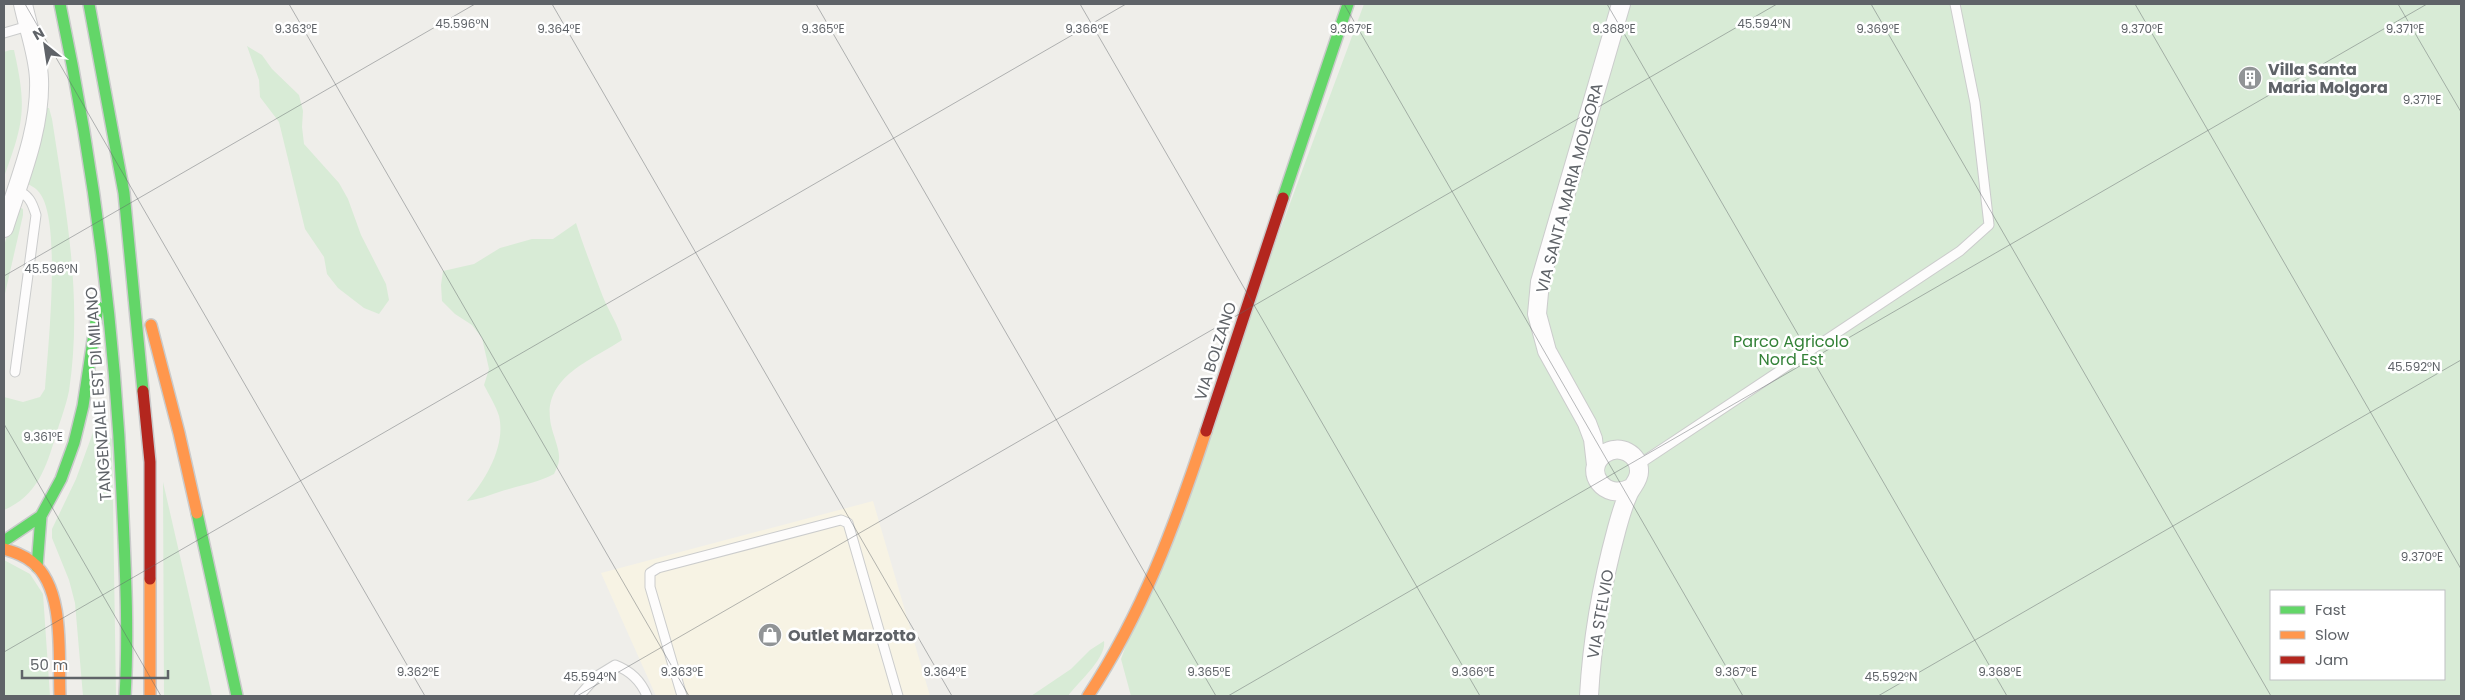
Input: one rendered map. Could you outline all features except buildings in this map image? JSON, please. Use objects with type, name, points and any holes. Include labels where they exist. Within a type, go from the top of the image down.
[{"type":"main road","name":"TANGENZIALE EST DI MILANO","points":[[60,4],[89,148],[105,264],[121,444],[125,562],[125,696]]},
{"type":"main road","points":[[89,4],[124,193],[131,249],[150,462],[150,696]]},
{"type":"main road","name":"VIA BOLZANO","points":[[1088,696],[1116,653],[1136,616],[1172,528],[1348,4]]},
{"type":"main road","points":[[131,249],[179,433],[237,696]]},
{"type":"main road","points":[[37,567],[41,516],[62,479],[74,443],[83,406],[105,264]]},
{"type":"main road","points":[[4,541],[41,516]]},
{"type":"main road","points":[[4,549],[27,558],[37,567],[53,590],[56,610],[60,696]]},
{"type":"street","points":[[4,228],[32,142],[39,103],[39,77],[22,4]]},
{"type":"street","name":"VIA SANTA MARIA MOLGORA","points":[[1587,423],[1547,351],[1537,314],[1540,282],[1621,4]]},
{"type":"street","points":[[1587,423],[1619,449],[1631,454],[1638,465],[1638,478],[1631,488],[1618,493],[1605,489],[1597,479],[1593,439],[1587,423]]},
{"type":"street","points":[[1596,465],[1605,453],[1619,449]]},
{"type":"street","name":"VIA STELVIO","points":[[1589,696],[1592,648],[1616,533],[1631,488]]},
{"type":"street","name":"VIA STELVIO","points":[[1605,489],[1613,514],[1616,533]]},
{"type":"lane","points":[[1638,465],[1960,252],[1989,225],[1975,103],[1955,4]]},
{"type":"lane","points":[[4,33],[28,26]]},
{"type":"lane","points":[[15,372],[36,215],[32,202],[26,195],[16,190]]},
{"type":"lane","points":[[682,696],[650,587],[650,573],[658,568],[841,520],[848,523],[898,696]]},
{"type":"lane","points":[[579,696],[597,676],[615,666],[628,670],[638,680],[647,696]]},
{"type":"shaded area","name":"Outlet Marzotto","points":[[873,501],[930,696],[656,696],[601,573]]},
{"type":"green space","name":"Parco Agricolo Nord Est","points":[[1364,4],[2461,4],[2461,696],[1131,696],[1121,659]]},
{"type":"green space","points":[[247,46],[262,55],[272,69],[299,95],[303,111],[304,144],[339,183],[348,199],[361,235],[386,284],[389,300],[379,314],[364,308],[338,288],[327,274],[324,257],[305,229],[279,122],[260,97],[259,80]]},
{"type":"green space","points":[[14,50],[22,101],[16,142],[4,177],[4,52]]},
{"type":"green space","points":[[45,108],[49,108],[52,119],[71,255],[74,322],[73,356],[68,397],[44,470],[39,480],[25,497],[4,510],[4,397],[23,402],[40,397],[45,389],[52,288],[50,233],[47,211],[41,195],[35,188],[23,182]]},
{"type":"green space","points":[[16,205],[23,209],[23,215],[4,298],[4,246]]},
{"type":"green space","points":[[576,223],[603,297],[622,340],[571,372],[554,394],[550,408],[551,425],[559,455],[554,474],[537,481],[467,501],[481,483],[493,462],[500,439],[499,416],[484,385],[489,369],[482,338],[472,325],[455,314],[442,301],[441,285],[443,271],[474,264],[500,248],[532,239],[553,239]]},
{"type":"green space","points":[[95,427],[112,439],[116,696],[83,696],[75,603],[69,580],[52,538],[52,529],[76,479]]},
{"type":"green space","points":[[163,482],[212,696],[164,696]]},
{"type":"green space","points":[[4,560],[30,574],[43,594],[50,696],[4,696]]},
{"type":"green space","points":[[1104,641],[1101,655],[1068,696],[1031,696],[1071,669],[1090,650]]},
{"type":"traffic: fast","points":[[60,4],[93,187],[114,371],[119,433],[127,621],[125,696]]},
{"type":"traffic: fast","points":[[89,4],[124,193],[143,391]]},
{"type":"traffic: fast","points":[[1283,198],[1348,4]]},
{"type":"traffic: fast","points":[[37,567],[41,516],[61,479],[74,443],[83,406],[98,307]]},
{"type":"traffic: fast","points":[[197,513],[237,696]]},
{"type":"traffic: fast","points":[[4,541],[41,516]]},
{"type":"traffic: slow","points":[[151,325],[179,433],[197,513]]},
{"type":"traffic: slow","points":[[1088,696],[1125,632],[1156,567],[1170,534],[1206,431]]},
{"type":"traffic: slow","points":[[4,549],[32,562],[43,574],[50,589],[58,624],[60,696]]},
{"type":"traffic: slow","points":[[150,579],[150,696]]},
{"type":"traffic: jam","points":[[1206,431],[1283,198]]},
{"type":"traffic: jam","points":[[143,391],[150,462],[150,579]]},
{"type":"place","name":"Villa Santa Maria Molgora","points":[[2250,78]]},
{"type":"place","name":"Outlet Marzotto","points":[[770,635]]}]
